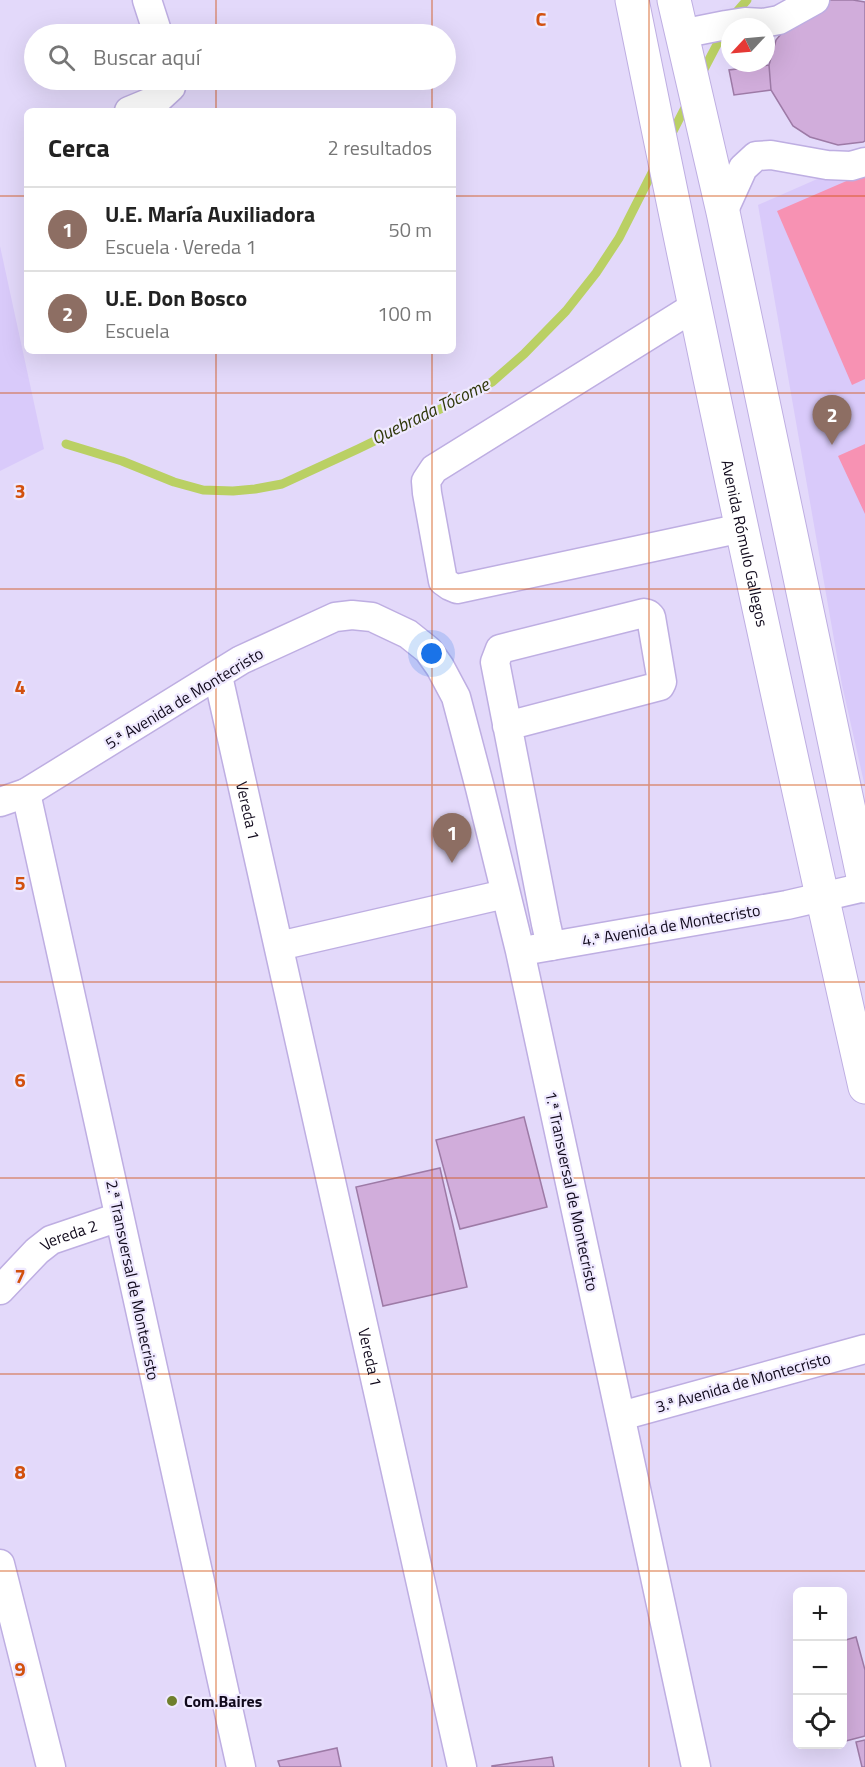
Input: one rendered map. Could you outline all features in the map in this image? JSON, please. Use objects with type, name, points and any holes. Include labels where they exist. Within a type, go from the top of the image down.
[{"type":"main road","name":"Avenida Rómulo Gallegos","points":[[632,0],[694,307],[821,898],[865,1087]]},
{"type":"main road","points":[[674,0],[723,212],[865,886]]},
{"type":"street","points":[[147,0],[155,24]]},
{"type":"street","points":[[681,34],[726,25],[779,20],[814,0]]},
{"type":"street","points":[[136,108],[158,99],[168,90]]},
{"type":"street","points":[[723,212],[743,168],[756,156],[771,155],[839,166],[851,166],[865,162]]},
{"type":"street","points":[[694,307],[434,469],[426,481],[443,581],[457,589],[742,528]]},
{"type":"street","points":[[507,726],[660,686],[662,682],[651,617],[644,613],[500,649],[495,662],[507,726],[551,946]]},
{"type":"street","name":"5.ª Avenida de Montecristo","points":[[13,797],[242,660],[335,617],[352,615],[372,617],[408,634]]},
{"type":"street","name":"1.ª Transversal de Montecristo","points":[[408,634],[428,650],[456,697],[480,788],[520,951],[696,1767]]},
{"type":"street","name":"Vereda 1","points":[[218,676],[462,1767]]},
{"type":"street","name":"2.ª Transversal de Montecristo","points":[[13,797],[119,1217],[241,1767]]},
{"type":"street","name":"4.ª Avenida de Montecristo","points":[[520,951],[821,898],[865,886]]},
{"type":"street","points":[[279,946],[505,894]]},
{"type":"street","name":"Vereda 2","points":[[0,1289],[51,1240],[119,1217]]},
{"type":"street","name":"3.ª Avenida de Montecristo","points":[[621,1416],[865,1349]]},
{"type":"street","points":[[0,1564],[51,1767]]},
{"type":"shaded area","points":[[865,158],[865,787],[842,685],[758,205]]},
{"type":"shaded area","points":[[865,173],[865,379],[852,385],[777,211]]},
{"type":"shaded area","points":[[0,246],[44,449],[0,471]]},
{"type":"shaded area","points":[[865,444],[865,514],[838,456]]},
{"type":"building","points":[[828,0],[865,2],[865,141],[838,145],[810,137],[793,126],[771,90],[770,72],[775,72],[776,40],[798,13]]},
{"type":"building","points":[[729,72],[770,72],[771,90],[734,95]]},
{"type":"building","points":[[524,1117],[547,1207],[460,1229],[436,1140]]},
{"type":"building","points":[[440,1168],[467,1287],[383,1306],[356,1187]]},
{"type":"building","points":[[856,1637],[865,1670],[865,1736],[847,1741],[847,1641]]},
{"type":"building","points":[[865,1740],[865,1767],[862,1767],[856,1742]]},
{"type":"building","points":[[337,1748],[341,1767],[280,1767],[278,1761]]},
{"type":"building","points":[[552,1757],[554,1767],[492,1767],[492,1766]]},
{"type":"waterway","name":"Quebrada Tócome","points":[[733,16],[747,0]]},
{"type":"waterway","name":"Quebrada Tócome","points":[[701,75],[721,37]]},
{"type":"waterway","name":"Quebrada Tócome","points":[[669,139],[689,100]]},
{"type":"waterway","name":"Quebrada Tócome","points":[[66,444],[122,461],[174,482],[203,490],[233,491],[282,484],[358,449],[492,382],[524,354],[566,311],[596,273],[619,238],[656,165]]},
{"type":"place","name":"U.E. Don Bosco","points":[[832,445]]},
{"type":"place","name":"U.E. María Auxiliadora","points":[[452,863]]},
{"type":"place","name":"Com.Baires","points":[[172,1701]]}]
